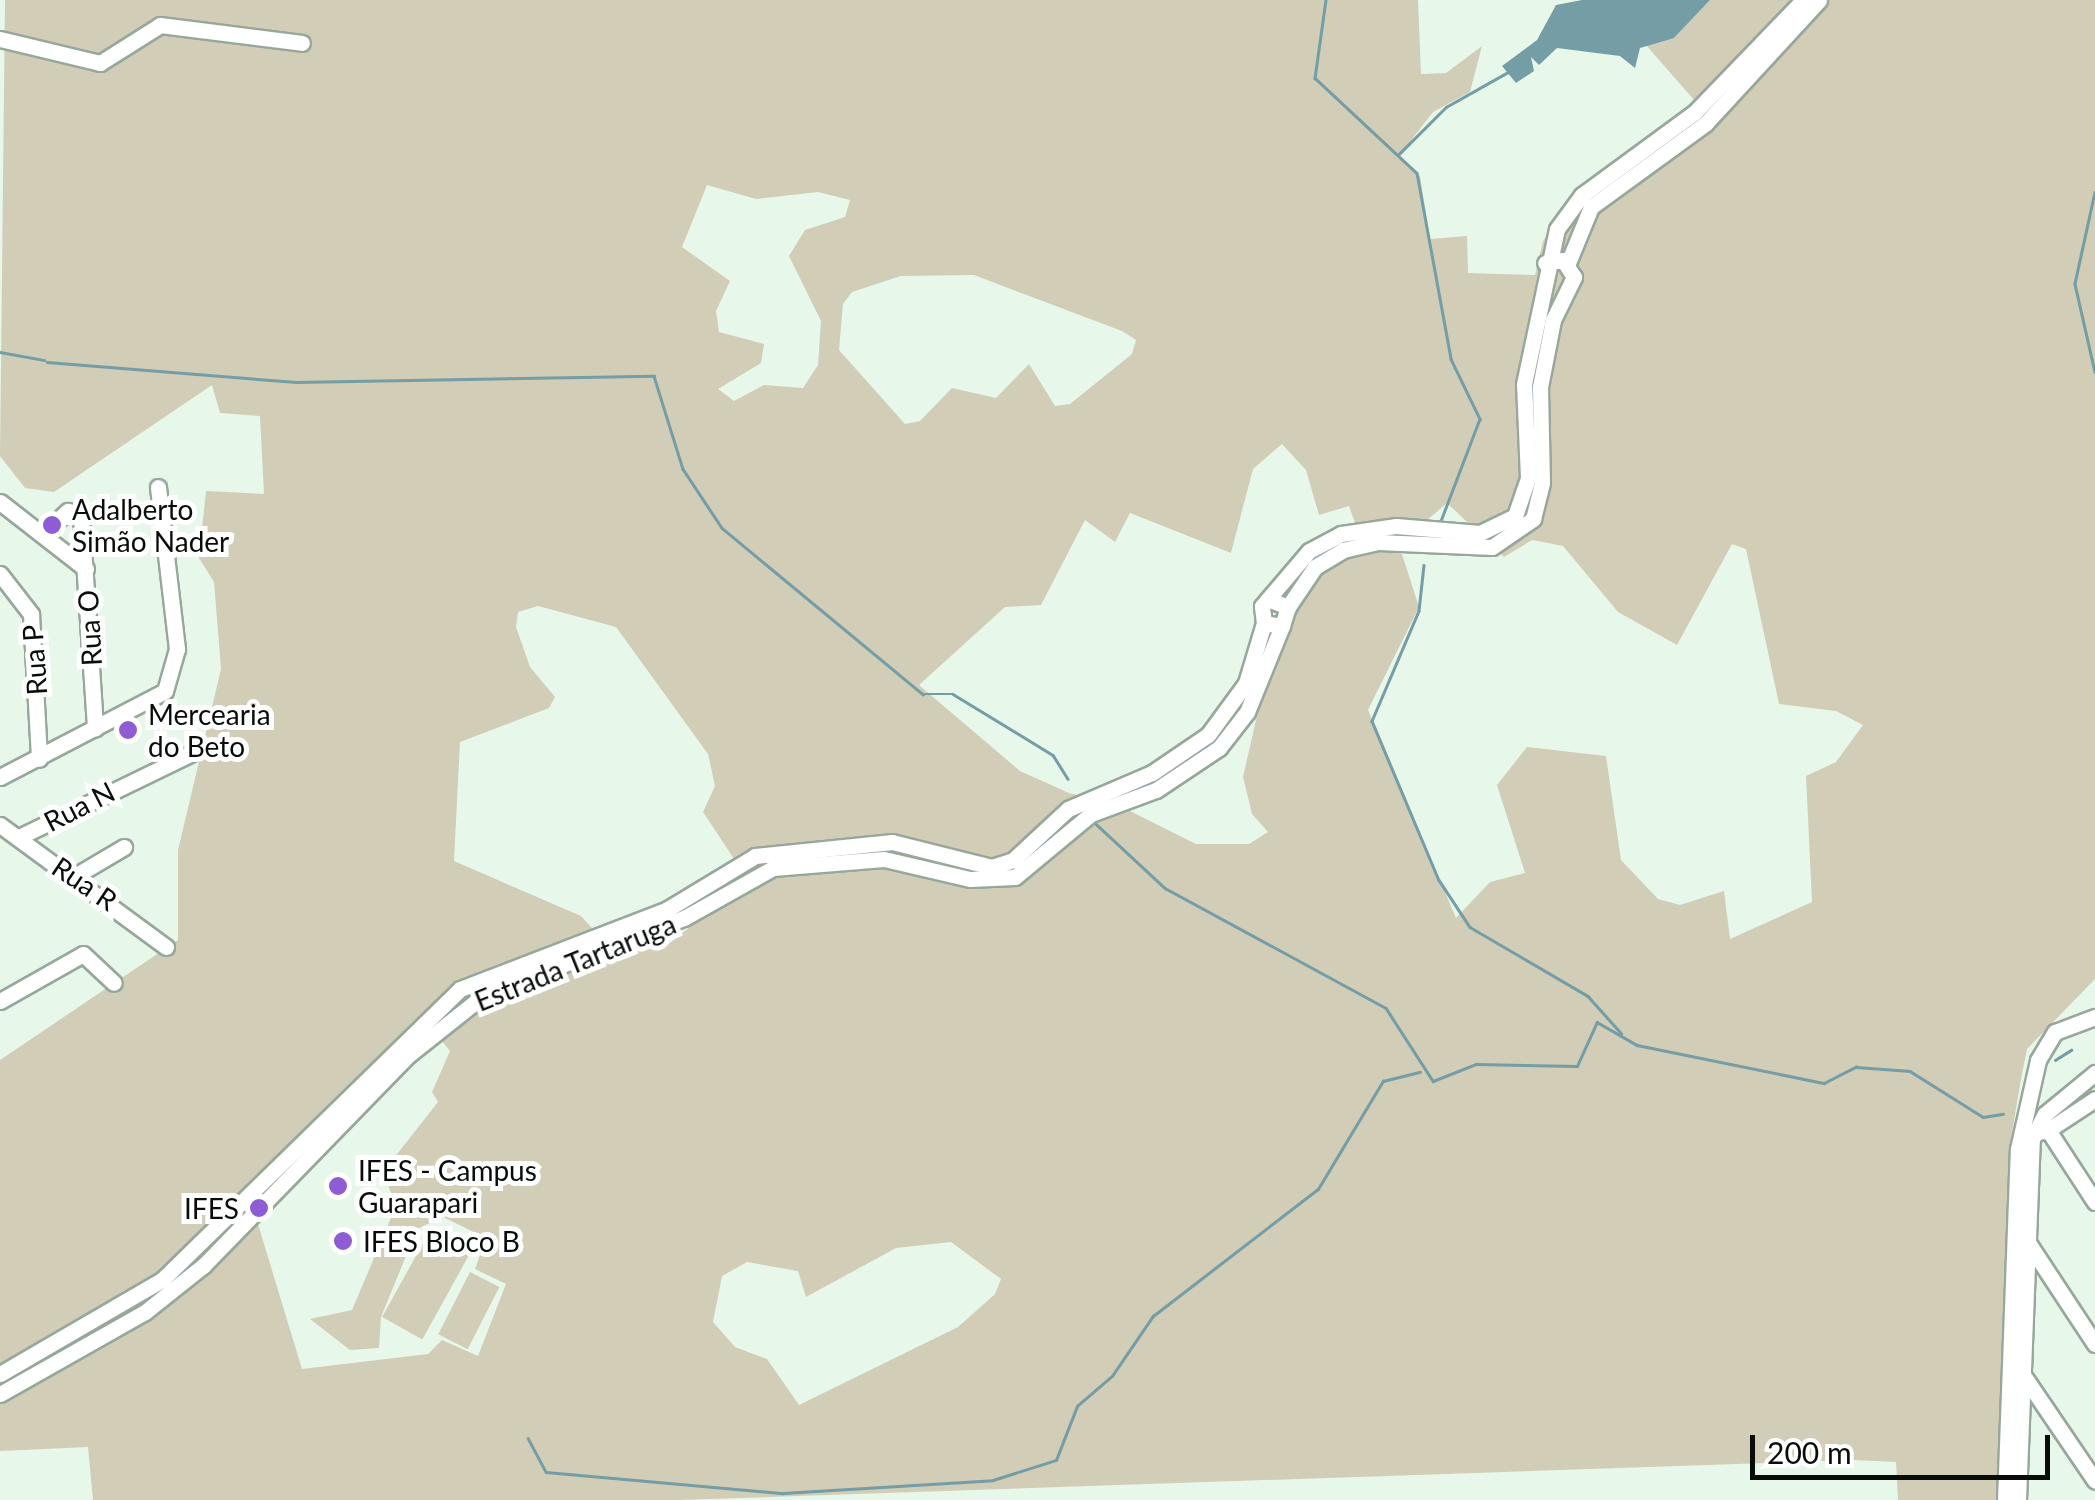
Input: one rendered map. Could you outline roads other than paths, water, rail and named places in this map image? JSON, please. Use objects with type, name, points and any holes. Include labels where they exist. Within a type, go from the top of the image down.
[{"type":"street","points":[[1803,0],[1683,123],[1582,195],[1545,262],[1522,402],[1528,478],[1515,516],[1480,533],[1396,526],[1341,534],[1309,551],[1268,599],[1288,607],[1315,567],[1343,550],[1378,542],[1492,547],[1524,529],[1540,502],[1538,404],[1568,291],[1568,263],[1591,208],[1706,123],[1819,0]]},
{"type":"street","points":[[0,39],[100,62],[160,26],[302,43]]},
{"type":"street","points":[[1545,262],[1568,263]]},
{"type":"street","points":[[1543,284],[1568,291]]},
{"type":"street","points":[[0,777],[160,696],[174,671],[158,486]]},
{"type":"street","points":[[0,502],[86,569]]},
{"type":"street","name":"Rua O","points":[[43,534],[78,512],[86,569],[95,730]]},
{"type":"street","name":"Rua P","points":[[0,574],[31,614],[39,759]]},
{"type":"street","name":"Estrada Tartaruga","points":[[0,1374],[163,1279],[460,989],[666,910],[755,856],[892,842],[992,867],[1013,860],[1068,809],[1152,773],[1208,735],[1246,683],[1268,599]]},
{"type":"street","name":"Estrada Tartaruga","points":[[0,1394],[145,1312],[204,1265],[406,1057],[484,995],[684,918],[773,868],[884,858],[970,879],[1015,877],[1091,814],[1156,790],[1219,748],[1248,712],[1288,607]]},
{"type":"street","points":[[1264,623],[1282,626]]},
{"type":"street","name":"Rua N","points":[[18,837],[196,751]]},
{"type":"street","name":"Rua R","points":[[0,825],[76,876],[166,947]]},
{"type":"street","points":[[76,876],[124,847]]},
{"type":"street","points":[[0,1001],[83,954],[114,983]]},
{"type":"street","points":[[2005,1500],[2018,1148],[2038,1060],[2055,1032],[2092,1020]]},
{"type":"street","points":[[2018,1500],[2025,1238],[2041,1131],[2095,1073]]},
{"type":"street","points":[[2041,1131],[2095,1099]]},
{"type":"street","points":[[2041,1131],[2095,1202]]},
{"type":"street","points":[[2025,1238],[2095,1344]]},
{"type":"street","points":[[2019,1369],[2095,1481]]},
{"type":"water","points":[[1582,0],[1710,0],[1674,38],[1640,48],[1635,68],[1620,56],[1557,48],[1539,65],[1531,57],[1534,71],[1516,83],[1502,66],[1537,40],[1556,5]]},
{"type":"waterway","points":[[1326,0],[1315,78],[1417,173],[1451,359],[1480,419],[1441,521]]},
{"type":"waterway","points":[[1398,155],[1446,107],[1510,71]]},
{"type":"waterway","points":[[2095,192],[2075,284],[2095,372]]},
{"type":"waterway","points":[[0,352],[44,360]]},
{"type":"waterway","points":[[47,362],[296,382],[654,376],[683,469],[722,528],[923,694],[953,694],[1053,755],[1068,779]]},
{"type":"waterway","points":[[1424,565],[1419,611],[1372,721],[1439,880],[1470,927],[1588,996],[1621,1033]]},
{"type":"waterway","points":[[1095,823],[1165,888],[1386,1008],[1433,1081],[1476,1064],[1577,1066],[1597,1022],[1637,1045],[1824,1083],[1856,1067],[1910,1071],[1983,1117],[2003,1114]]},
{"type":"waterway","points":[[2055,1060],[2071,1050]]},
{"type":"waterway","points":[[528,1438],[546,1472],[783,1493],[993,1480],[1056,1460],[1077,1406],[1112,1376],[1153,1316],[1318,1189],[1383,1081],[1420,1072]]},
{"type":"place","name":"Adalberto Simão Nader","points":[[52,525]]},
{"type":"place","name":"Mercearia do Beto","points":[[128,730]]},
{"type":"place","name":"IFES - Campus Guarapari","points":[[338,1186]]},
{"type":"place","name":"IFES","points":[[259,1208]]},
{"type":"place","name":"IFES Bloco B","points":[[343,1241]]}]
